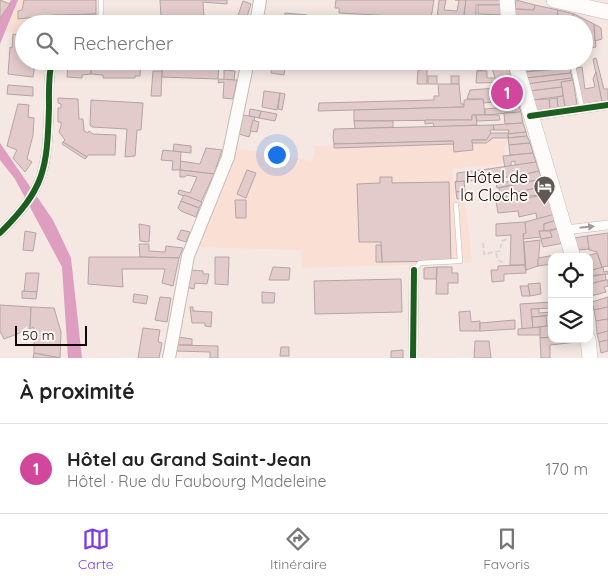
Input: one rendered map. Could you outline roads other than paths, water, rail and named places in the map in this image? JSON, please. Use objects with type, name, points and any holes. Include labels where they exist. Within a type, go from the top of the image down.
[{"type":"main road","points":[[507,0],[508,15]]},
{"type":"main road","points":[[554,0],[608,12]]},
{"type":"main road","points":[[258,15],[261,1]]},
{"type":"main road","points":[[169,358],[188,256],[228,157],[246,70]]},
{"type":"main road","points":[[517,70],[572,253]]},
{"type":"main road","points":[[588,343],[590,358]]},
{"type":"street","points":[[593,9],[608,20]]},
{"type":"street","points":[[0,233],[24,208],[38,187],[46,163],[52,70]]},
{"type":"street","points":[[530,116],[608,105]]},
{"type":"street","points":[[566,230],[608,225]]},
{"type":"street","points":[[413,358],[414,270]]},
{"type":"lane","points":[[101,0],[101,15]]},
{"type":"lane","points":[[574,70],[582,108]]},
{"type":"lane","points":[[414,270],[420,263],[460,261],[456,205]]},
{"type":"place","name":"Hôtel au Grand Saint-Jean","points":[[507,93]]},
{"type":"place","name":"Hôtel de la Cloche","points":[[544,205]]}]
